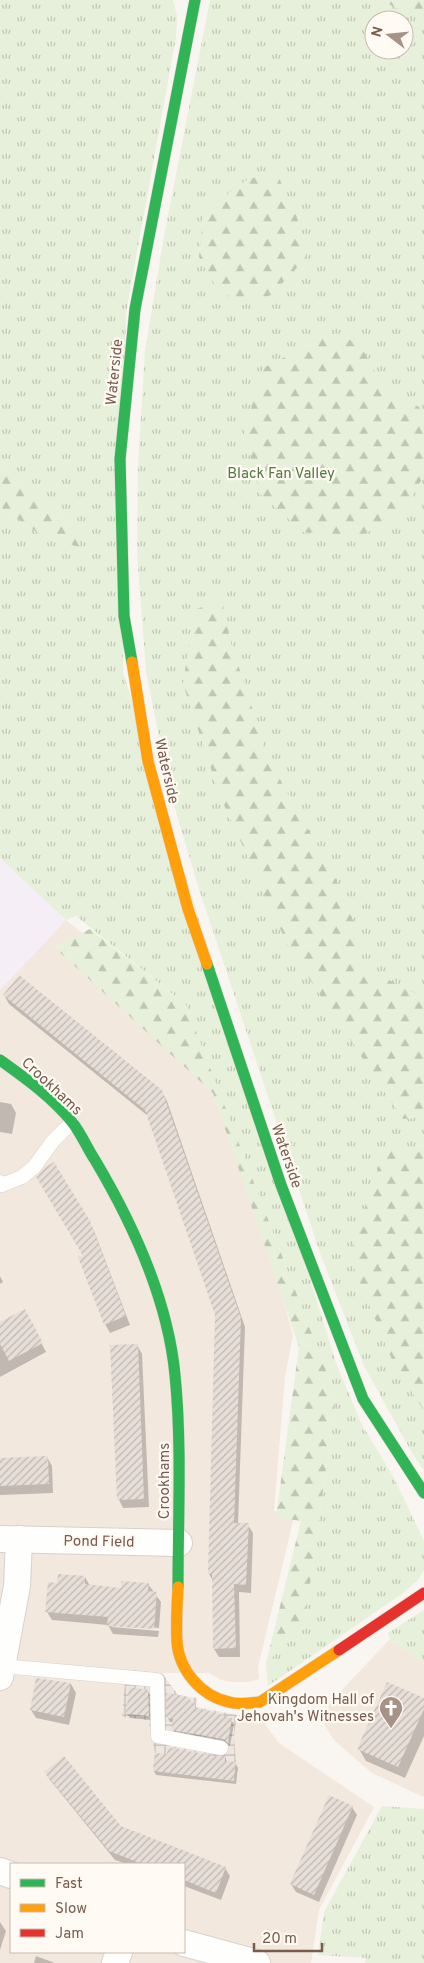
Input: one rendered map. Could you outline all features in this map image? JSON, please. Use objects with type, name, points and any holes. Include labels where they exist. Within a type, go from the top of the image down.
[{"type":"main road","points":[[186,0],[192,13]]},
{"type":"main road","name":"Waterside","points":[[195,0],[136,309],[120,459],[124,616],[148,761],[188,909],[281,1185],[363,1398],[424,1493]]},
{"type":"main road","name":"Crookhams","points":[[0,1060],[32,1083],[72,1122],[130,1223],[147,1266],[166,1326],[175,1374],[179,1446],[177,1643],[184,1670],[207,1694],[218,1701],[246,1705],[260,1702],[424,1593]]},
{"type":"street","name":"Pond Field","points":[[9,1539],[178,1543]]},
{"type":"street","points":[[1,1672],[17,1586],[9,1539]]},
{"type":"street","points":[[185,1943],[257,1963]]},
{"type":"lane","points":[[0,1182],[2,1185],[22,1177],[34,1167],[53,1141],[72,1122]]},
{"type":"lane","points":[[1,1672],[157,1680],[158,1736],[221,1748]]},
{"type":"shaded area","points":[[0,858],[66,920],[0,990]]},
{"type":"shaded area","points":[[66,920],[207,1033],[293,1335],[285,1377],[274,1511],[295,1513],[258,1667],[259,1679],[248,1682],[233,1682],[221,1680],[209,1673],[162,1673],[126,1669],[123,1717],[148,1720],[155,1753],[234,1781],[236,1762],[234,1736],[237,1715],[260,1712],[266,1726],[279,1743],[374,1807],[319,1910],[311,1963],[0,1963],[0,990]]},
{"type":"shaded area","points":[[390,1639],[424,1663],[424,1797],[372,1773],[334,1740],[324,1724],[329,1704]]},
{"type":"shaded area","points":[[126,1669],[162,1673],[178,1695],[197,1698],[196,1707],[237,1715],[234,1736],[236,1762],[234,1781],[153,1771],[155,1753],[148,1720],[122,1717]]},
{"type":"green space","points":[[0,0],[173,0],[177,16],[176,37],[126,313],[123,672],[336,1363],[361,1423],[394,1478],[424,1541],[424,1570],[418,1580],[403,1593],[268,1686],[266,1663],[304,1628],[336,1397],[186,1005],[76,916],[66,920],[0,858],[0,507],[38,533],[71,526],[0,465]]},
{"type":"green space","name":"Black Fan Valley","points":[[210,0],[424,0],[424,1471],[364,1366],[320,1253],[199,889],[170,792],[146,671],[137,554],[138,464],[145,351],[164,236]]},
{"type":"green space","points":[[379,0],[424,0],[424,11],[415,16],[414,10],[402,10]]},
{"type":"green space","points":[[277,175],[295,209],[307,257],[271,295],[242,305],[216,287],[199,257],[204,211],[250,178]]},
{"type":"green space","points":[[332,333],[360,344],[385,390],[419,407],[424,415],[424,475],[404,512],[361,536],[303,532],[260,494],[244,432],[263,368]]},
{"type":"green space","points":[[0,465],[71,526],[81,548],[38,533],[0,507]]},
{"type":"green space","points":[[222,600],[231,643],[269,760],[334,875],[357,930],[360,965],[414,993],[424,984],[424,1117],[403,1119],[290,950],[220,796],[183,684],[194,610]]},
{"type":"green space","points":[[90,929],[186,1005],[336,1397],[304,1628],[266,1663],[301,1521],[276,1517],[299,1347],[213,1093],[54,947]]},
{"type":"green space","points":[[384,1150],[424,1150],[424,1411],[393,1362],[349,1256]]},
{"type":"green space","points":[[424,1610],[424,1663],[390,1639],[388,1633]]},
{"type":"green space","points":[[382,1806],[424,1809],[424,1963],[365,1963],[366,1958],[318,1955],[324,1912]]},
{"type":"building","points":[[19,975],[162,1090],[241,1318],[234,1523],[249,1523],[246,1585],[234,1584],[236,1648],[213,1649],[212,1574],[208,1574],[215,1315],[145,1110],[3,995]]},
{"type":"building","points":[[54,1162],[90,1221],[126,1316],[104,1325],[78,1257],[83,1256],[36,1177],[45,1167]]},
{"type":"building","points":[[25,1309],[43,1343],[9,1361],[0,1344],[0,1322]]},
{"type":"building","points":[[138,1344],[144,1499],[117,1500],[110,1345]]},
{"type":"building","points":[[48,1456],[49,1484],[0,1486],[0,1458]]},
{"type":"building","points":[[58,1574],[85,1576],[85,1584],[121,1588],[121,1581],[149,1583],[148,1591],[157,1592],[154,1629],[107,1626],[108,1617],[45,1612],[48,1582],[57,1583]]},
{"type":"building","points":[[36,1678],[71,1683],[64,1717],[30,1710]]},
{"type":"building","name":"Kingdom Hall of Jehovah's Witnesses","points":[[387,1682],[424,1698],[424,1709],[398,1767],[357,1749]]},
{"type":"building","points":[[129,1687],[148,1690],[149,1716],[126,1714]]},
{"type":"building","points":[[166,1693],[187,1697],[196,1705],[195,1707],[232,1718],[228,1743],[223,1739],[171,1730],[173,1719],[166,1718]]},
{"type":"building","points":[[168,1747],[219,1757],[226,1755],[225,1761],[236,1762],[234,1781],[153,1771],[155,1753],[167,1754]]},
{"type":"building","points":[[64,1756],[121,1826],[226,1867],[216,1893],[185,1880],[185,1863],[139,1863],[109,1851],[44,1772]]},
{"type":"building","points":[[329,1795],[353,1806],[314,1895],[290,1884]]},
{"type":"traffic: fast","points":[[132,662],[124,616],[120,459],[135,309],[195,0]]},
{"type":"traffic: fast","points":[[207,964],[281,1185],[363,1399],[424,1493]]},
{"type":"traffic: fast","points":[[0,1060],[47,1096],[75,1126],[123,1210],[157,1291],[171,1347],[177,1401],[179,1454],[178,1587]]},
{"type":"traffic: slow","points":[[132,662],[148,761],[188,909],[207,964]]},
{"type":"traffic: slow","points":[[178,1587],[177,1642],[182,1662],[193,1680],[209,1694],[219,1699],[244,1704],[260,1702],[339,1650]]},
{"type":"traffic: jam","points":[[339,1650],[424,1593]]},
{"type":"place","name":"Kingdom Hall of Jehovah's Witnesses","points":[[391,1729]]}]
